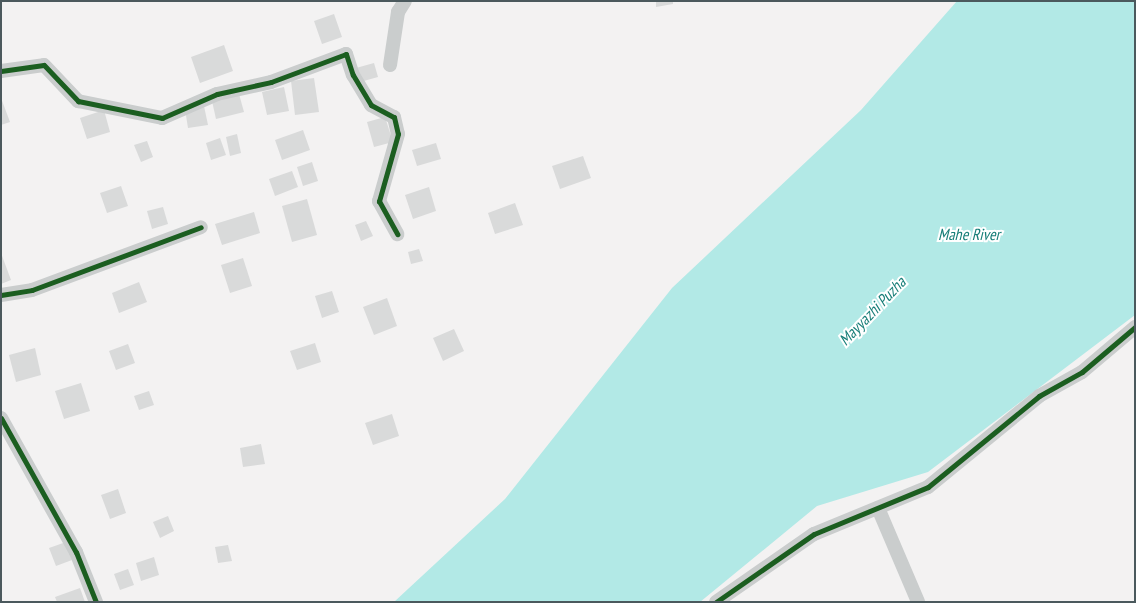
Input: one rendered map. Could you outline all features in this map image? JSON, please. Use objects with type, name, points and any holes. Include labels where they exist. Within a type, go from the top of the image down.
[{"type":"street","points":[[390,65],[398,12],[405,1]]},
{"type":"street","points":[[1,71],[44,65],[78,101],[162,118],[217,94],[271,82],[346,54],[353,75],[371,105],[394,116],[398,134],[379,202],[397,234]]},
{"type":"street","points":[[1,296],[32,290],[201,227]]},
{"type":"street","points":[[716,602],[814,534],[928,487],[1039,396],[1082,372],[1135,327]]},
{"type":"street","points":[[1,418],[76,552],[96,602]]},
{"type":"street","points":[[878,508],[918,602]]},
{"type":"water","name":"Mahe River","points":[[957,1],[1135,1],[1135,315],[928,472],[817,506],[700,602],[394,602],[505,499],[672,288],[861,110]]},
{"type":"building","points":[[656,1],[673,1],[673,4],[656,7]]},
{"type":"building","points":[[334,14],[342,37],[322,44],[314,21]]},
{"type":"building","points":[[224,45],[233,71],[200,83],[191,57]]},
{"type":"building","points":[[374,63],[378,77],[360,82],[356,68]]},
{"type":"building","points":[[314,78],[319,112],[295,115],[291,81]]},
{"type":"building","points":[[284,87],[289,111],[267,115],[262,92]]},
{"type":"building","points":[[239,94],[244,112],[216,119],[212,101]]},
{"type":"building","points":[[1,98],[10,122],[1,125]]},
{"type":"building","points":[[204,106],[208,125],[188,128],[185,109]]},
{"type":"building","points":[[104,110],[110,132],[87,139],[80,118]]},
{"type":"building","points":[[385,117],[393,142],[374,147],[367,122]]},
{"type":"building","points":[[303,130],[310,150],[282,160],[275,140]]},
{"type":"building","points":[[237,134],[241,153],[230,156],[226,137]]},
{"type":"building","points":[[220,138],[226,155],[211,160],[206,143]]},
{"type":"building","points":[[147,141],[153,157],[141,162],[134,145]]},
{"type":"building","points":[[436,143],[441,159],[417,166],[412,150]]},
{"type":"building","points":[[583,156],[591,178],[560,189],[552,166]]},
{"type":"building","points":[[312,162],[318,181],[303,186],[297,167]]},
{"type":"building","points":[[292,171],[298,187],[275,196],[269,179]]},
{"type":"building","points":[[121,186],[128,206],[107,213],[100,193]]},
{"type":"building","points":[[429,187],[436,211],[413,219],[405,195]]},
{"type":"building","points":[[307,199],[317,235],[292,242],[282,206]]},
{"type":"building","points":[[515,203],[523,225],[495,234],[488,213]]},
{"type":"building","points":[[163,207],[168,224],[152,229],[147,211]]},
{"type":"building","points":[[254,212],[260,233],[222,245],[215,224]]},
{"type":"building","points":[[366,221],[373,236],[361,241],[355,225]]},
{"type":"building","points":[[419,249],[423,261],[411,264],[408,252]]},
{"type":"building","points":[[1,253],[11,280],[1,284]]},
{"type":"building","points":[[243,258],[252,286],[230,293],[221,265]]},
{"type":"building","points":[[139,282],[147,302],[119,313],[112,293]]},
{"type":"building","points":[[332,291],[339,312],[322,318],[315,296]]},
{"type":"building","points":[[387,298],[397,326],[374,335],[363,307]]},
{"type":"building","points":[[454,329],[464,351],[443,361],[433,338]]},
{"type":"building","points":[[315,343],[321,362],[297,370],[290,351]]},
{"type":"building","points":[[128,344],[135,363],[116,370],[109,351]]},
{"type":"building","points":[[35,348],[41,375],[16,382],[9,355]]},
{"type":"building","points":[[81,383],[90,411],[64,419],[55,391]]},
{"type":"building","points":[[149,391],[154,405],[139,410],[134,396]]},
{"type":"building","points":[[392,414],[399,436],[373,445],[365,423]]},
{"type":"building","points":[[261,444],[265,464],[243,467],[240,448]]},
{"type":"building","points":[[118,489],[126,513],[110,519],[101,495]]},
{"type":"building","points":[[168,516],[174,531],[160,538],[153,522]]},
{"type":"building","points":[[66,542],[72,560],[56,566],[49,548]]},
{"type":"building","points":[[228,545],[232,561],[218,563],[215,547]]},
{"type":"building","points":[[154,557],[159,575],[141,581],[136,563]]},
{"type":"building","points":[[128,569],[134,585],[120,590],[114,574]]},
{"type":"building","points":[[80,588],[85,602],[57,602],[55,597]]},
{"type":"cycle path","points":[[1,71],[44,65],[78,101],[162,118],[217,94],[271,82],[346,54],[353,75],[371,105],[394,117],[398,134],[379,201],[397,234]]},
{"type":"cycle path","points":[[1,295],[32,290],[201,227]]},
{"type":"cycle path","points":[[716,602],[814,534],[928,487],[1039,396],[1082,372],[1135,327]]},
{"type":"cycle path","points":[[1,418],[76,552],[96,602]]},
{"type":"water label","name":"Mayyazhi Puzha","points":[[872,311]]}]
